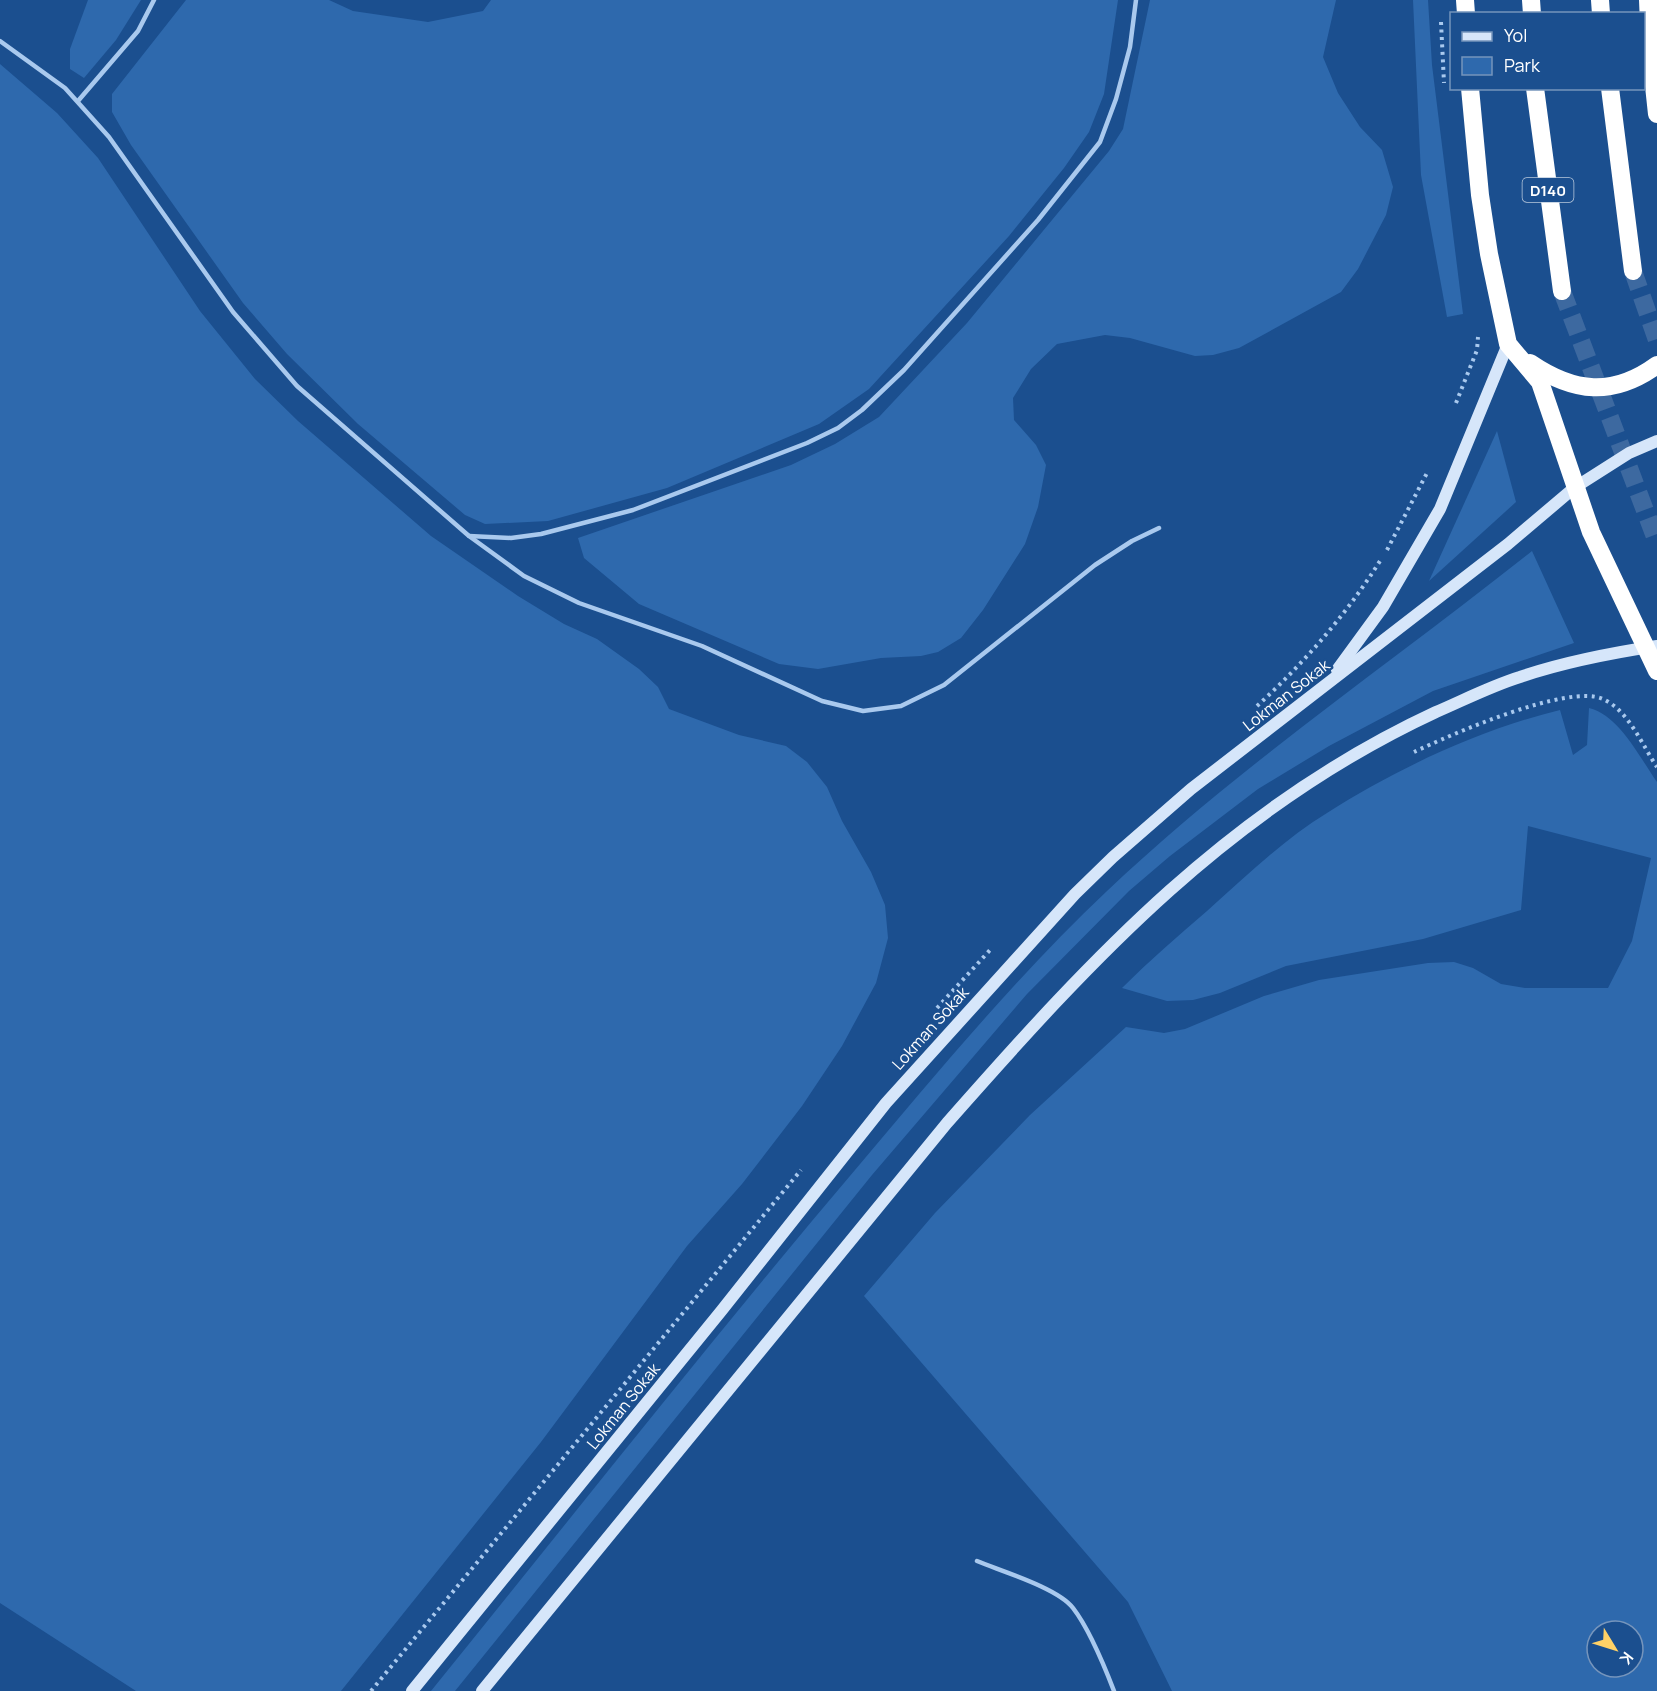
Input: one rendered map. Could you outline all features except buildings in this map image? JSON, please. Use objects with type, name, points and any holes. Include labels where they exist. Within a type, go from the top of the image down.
[{"type":"highway","points":[[1648,0],[1657,114]]},
{"type":"highway","points":[[1470,90],[1485,231],[1509,344],[1540,382],[1574,488],[1607,570],[1651,647],[1657,670]]},
{"type":"highway","name":"D140","points":[[1535,90],[1562,291]]},
{"type":"highway","points":[[1610,90],[1633,271]]},
{"type":"highway","points":[[1509,344],[1535,366],[1578,386],[1617,386],[1638,378],[1657,365]]},
{"type":"main road","points":[[1328,683],[1383,607],[1440,509],[1509,344]]},
{"type":"main road","name":"Lokman Sokak","points":[[412,1691],[722,1310],[886,1103],[1011,962],[1075,894],[1157,818],[1508,544],[1574,488],[1629,453],[1657,441]]},
{"type":"main road","points":[[482,1691],[947,1123],[1020,1041],[1167,891],[1252,820],[1323,771],[1389,734],[1519,677],[1651,647]]},
{"type":"lane","points":[[78,101],[138,31],[154,0]]},
{"type":"lane","points":[[469,536],[511,538],[541,534],[633,510],[807,442],[838,428],[862,410],[904,370],[1038,220],[1100,142],[1116,99],[1130,46],[1136,0]]},
{"type":"lane","points":[[0,41],[78,101],[109,137],[233,312],[266,353],[297,386],[469,536],[547,590],[702,646],[822,701],[863,711],[900,706],[922,698],[944,685],[1095,565],[1132,541],[1159,528]]},
{"type":"lane","points":[[977,1561],[1038,1585],[1072,1606],[1105,1666],[1114,1691]]},
{"type":"path","points":[[1440,11],[1444,92]]},
{"type":"path","points":[[1453,411],[1477,350],[1476,326]]},
{"type":"path","points":[[1251,712],[1296,668],[1359,594],[1382,559],[1433,462]]},
{"type":"path","points":[[1405,756],[1477,725],[1534,705],[1572,697],[1590,697],[1602,698],[1618,710],[1657,767]]},
{"type":"path","points":[[935,1011],[996,944]]},
{"type":"path","points":[[371,1691],[808,1161]]},
{"type":"green space","points":[[88,0],[141,0],[116,40],[84,78],[70,69],[70,49]]},
{"type":"green space","points":[[186,0],[329,0],[353,11],[428,22],[483,11],[491,0],[1118,0],[1104,94],[1089,132],[1064,168],[1009,236],[869,389],[819,424],[667,488],[548,521],[485,524],[465,515],[358,424],[287,354],[243,303],[131,145],[112,112],[112,94]]},
{"type":"green space","points":[[1150,0],[1336,0],[1323,57],[1338,93],[1360,127],[1382,150],[1393,187],[1386,215],[1358,269],[1341,292],[1239,348],[1213,355],[1195,356],[1130,338],[1105,335],[1057,344],[1031,369],[1013,398],[1014,420],[1036,445],[1046,465],[1038,507],[1025,544],[983,610],[961,638],[938,652],[921,656],[881,658],[818,669],[779,664],[639,604],[584,558],[578,538],[791,465],[835,444],[879,417],[967,323],[1109,151],[1123,129]]},
{"type":"green space","points":[[1413,0],[1428,0],[1432,65],[1463,314],[1447,317],[1421,175]]},
{"type":"green space","points":[[0,64],[57,113],[98,158],[200,311],[255,379],[298,421],[431,536],[518,596],[564,624],[597,639],[639,669],[658,687],[669,709],[739,735],[786,746],[807,762],[827,787],[842,821],[871,872],[885,905],[888,938],[876,983],[842,1046],[802,1106],[742,1184],[687,1246],[541,1442],[341,1691],[136,1691],[0,1603]]},
{"type":"green space","points":[[1497,431],[1516,502],[1429,581]]},
{"type":"green space","points":[[1532,551],[1574,643],[1433,691],[1329,746],[1258,789],[1170,856],[1129,891],[1027,994],[872,1175],[455,1691],[431,1691],[801,1234],[946,1062],[1041,957],[1107,891],[1209,801]]},
{"type":"green space","points":[[1589,708],[1600,712],[1619,728],[1657,782],[1657,1691],[1172,1691],[1128,1602],[864,1296],[935,1213],[1030,1115],[1126,1027],[1164,1033],[1185,1029],[1264,996],[1319,980],[1428,963],[1454,962],[1473,968],[1501,984],[1525,988],[1608,988],[1632,941],[1651,858],[1528,826],[1521,910],[1423,939],[1286,966],[1220,993],[1193,1000],[1167,1001],[1122,988],[1280,847],[1327,813],[1410,766],[1470,739],[1560,710],[1573,755],[1587,745]]},
{"type":"tunnel","points":[[1633,271],[1657,340]]},
{"type":"tunnel","points":[[1562,291],[1657,542]]}]
